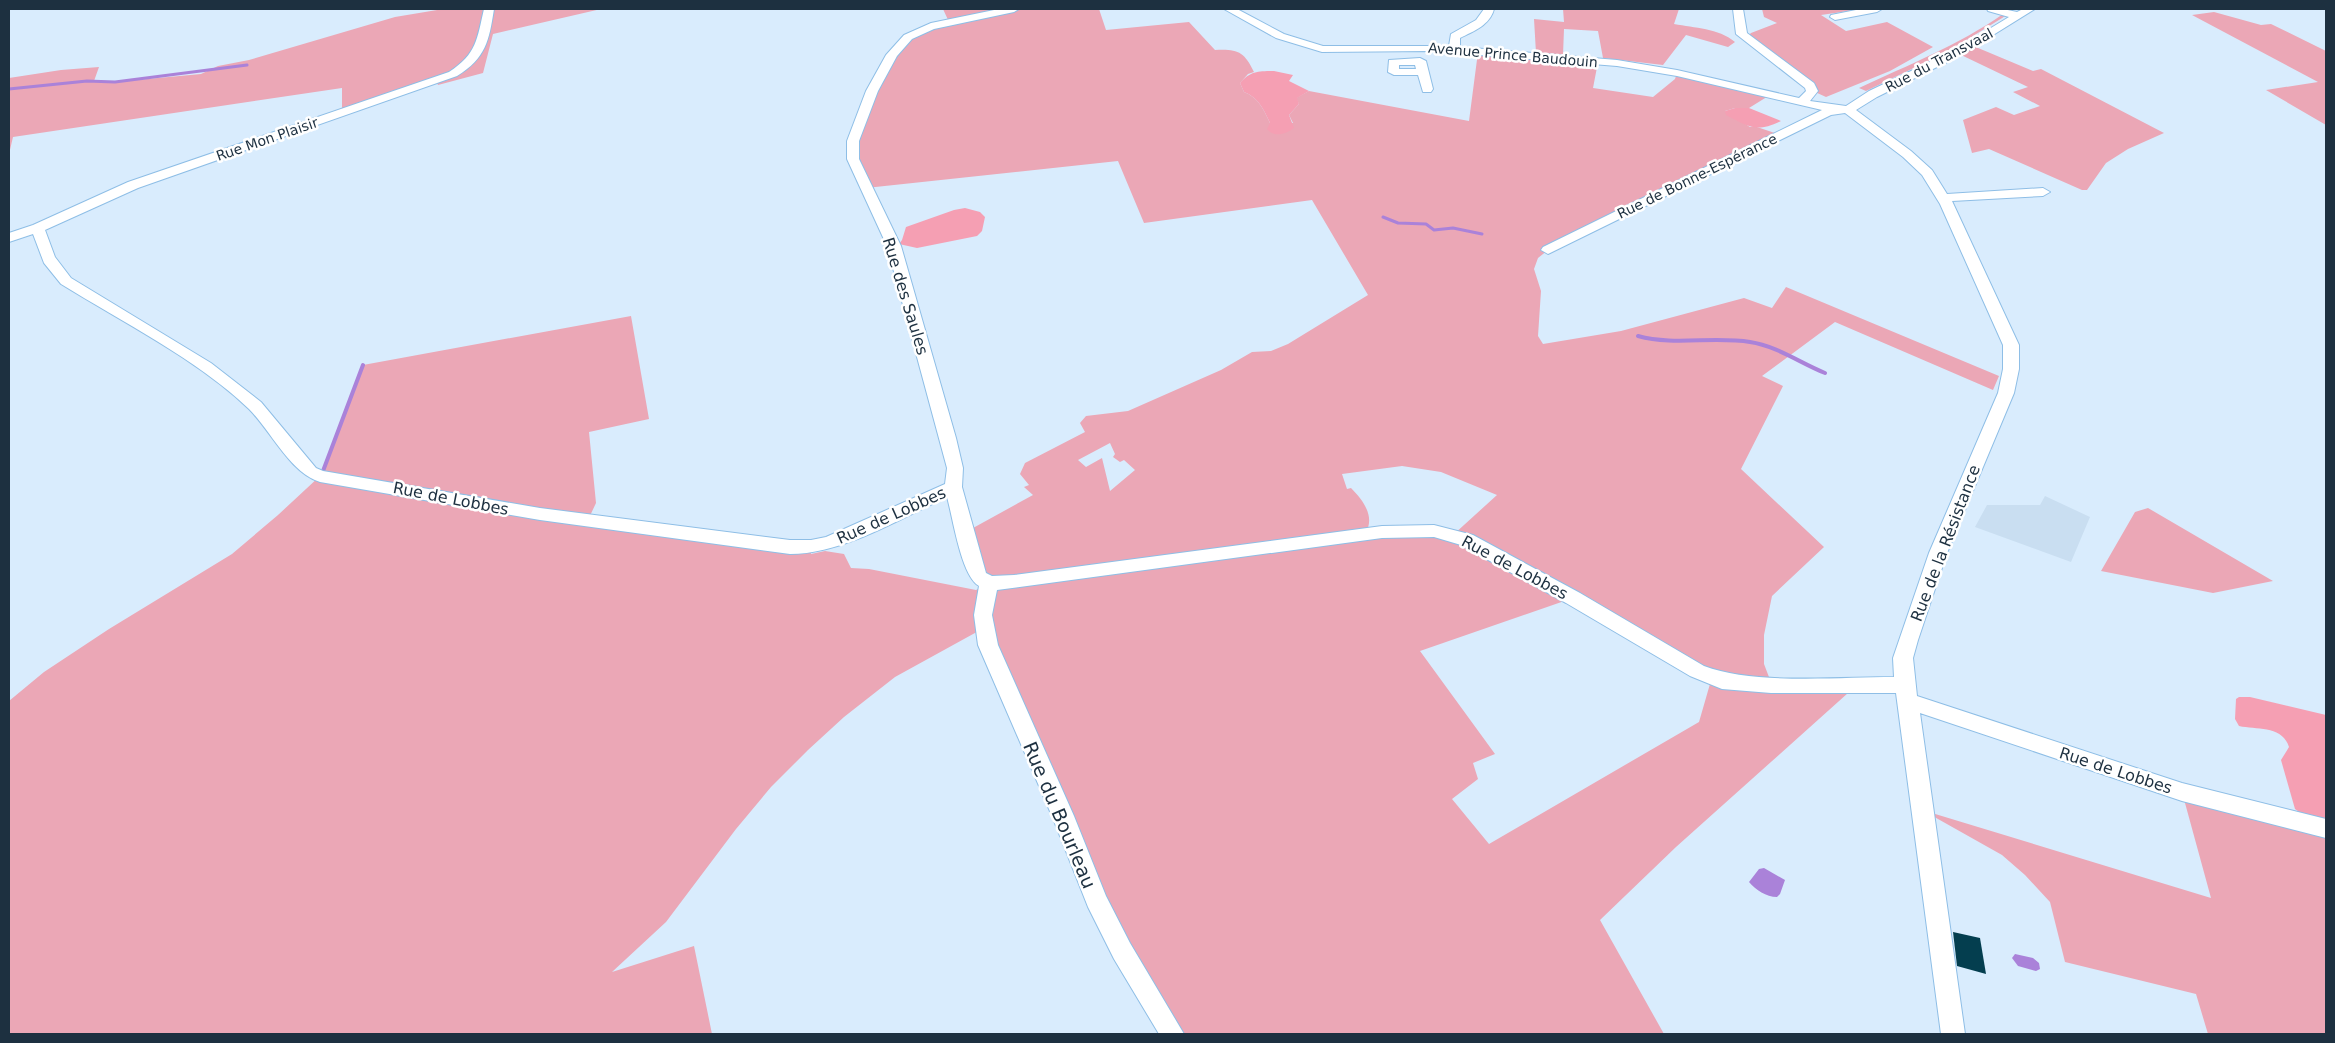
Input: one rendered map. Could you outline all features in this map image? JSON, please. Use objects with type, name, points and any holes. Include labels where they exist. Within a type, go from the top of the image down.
[{"type":"street","name":"Rue Mon Plaisir","points":[[9,238],[38,228],[133,185],[453,74],[472,62],[479,53],[490,9]]},
{"type":"street","name":"Rue des Saules","points":[[989,583],[980,578],[975,570],[952,487],[955,468],[948,438],[895,250],[853,159],[853,141],[872,91],[892,55],[908,38],[931,26],[1014,9]]},
{"type":"street","name":"Avenue Prince Baudouin","points":[[1229,9],[1280,36],[1322,49],[1419,48],[1454,50],[1648,68],[1802,102],[1848,110]]},
{"type":"street","points":[[1454,50],[1455,36],[1482,21],[1489,9]]},
{"type":"street","points":[[1738,9],[1740,27],[1746,37],[1810,86],[1812,91],[1802,102]]},
{"type":"street","points":[[1834,17],[1877,9]]},
{"type":"street","points":[[1992,9],[2018,16]]},
{"type":"street","name":"Rue du Transvaal","points":[[1848,110],[1873,94],[1957,54],[2030,9]]},
{"type":"street","points":[[1419,48],[1421,67],[1427,89]]},
{"type":"street","name":"Rue de la Résistance","points":[[1848,110],[1917,162],[1944,198],[2011,345],[2011,369],[2006,393],[1938,553],[1903,658],[1906,693],[1954,1034]]},
{"type":"street","name":"Rue de Bonne-Espérance","points":[[1548,250],[1828,112],[1848,110]]},
{"type":"street","points":[[1944,198],[2043,192]]},
{"type":"street","name":"Rue de Lobbes","points":[[38,228],[46,256],[61,276],[206,366],[255,406],[310,472],[320,476],[540,514],[790,547],[811,547],[838,540],[952,487]]},
{"type":"street","name":"Rue de Lobbes","points":[[989,583],[1014,582],[1382,532],[1434,532],[1453,535],[1475,544],[1697,670],[1722,681],[1906,693],[2190,795],[2326,829]]},
{"type":"street","name":"Rue du Bourleau","points":[[989,583],[983,615],[988,645],[1063,816],[1096,900],[1122,951],[1172,1034]]},
{"type":"shaded area","points":[[443,9],[601,9],[493,34],[483,73],[438,85],[436,81],[342,113],[342,88],[13,137],[9,154],[9,78],[61,70],[99,67],[94,81],[115,82],[201,74],[218,66],[249,60],[395,17]]},
{"type":"shaded area","points":[[943,9],[1099,9],[1106,30],[1189,22],[1215,50],[1234,51],[1247,60],[1254,72],[1248,74],[1240,83],[1244,92],[1260,104],[1270,123],[1293,123],[1289,115],[1299,104],[1296,98],[1309,91],[1469,121],[1478,52],[1598,62],[1593,88],[1653,97],[1675,79],[1677,73],[1770,95],[1749,108],[1735,108],[1725,111],[1750,127],[1754,126],[1781,135],[1548,250],[1538,258],[1534,269],[1541,291],[1538,336],[1543,344],[1621,331],[1744,298],[1772,308],[1786,287],[1999,376],[1993,390],[1835,322],[1762,376],[1783,386],[1741,469],[1824,547],[1772,596],[1764,635],[1764,664],[1772,685],[1846,686],[1848,693],[1676,847],[1600,920],[1664,1034],[1172,1034],[1122,951],[984,628],[895,677],[844,717],[808,750],[771,787],[736,829],[666,922],[612,972],[694,946],[712,1034],[9,1034],[9,701],[44,672],[109,629],[232,554],[320,476],[363,365],[631,316],[649,419],[589,432],[596,503],[588,520],[811,547],[811,554],[825,551],[844,554],[851,568],[869,569],[976,590],[988,584],[964,533],[1033,495],[1024,487],[1029,485],[1020,474],[1025,463],[1085,432],[1080,423],[1086,416],[1128,411],[1221,370],[1252,352],[1271,351],[1288,344],[1368,295],[1312,200],[1144,223],[1118,161],[866,188],[853,141],[901,44],[949,22]],"holes":[[[1110,443],[1115,454],[1113,457],[1120,462],[1124,460],[1135,470],[1110,491],[1102,458],[1086,467],[1078,460]],[[1402,466],[1441,472],[1497,495],[1453,535],[1365,534],[1369,521],[1367,509],[1351,488],[1347,489],[1342,474]],[[1573,598],[1712,677],[1699,722],[1489,844],[1452,799],[1478,779],[1473,763],[1495,754],[1420,651]]]},
{"type":"shaded area","points":[[1563,9],[1679,9],[1674,24],[1714,31],[1735,42],[1728,47],[1686,35],[1663,65],[1603,58],[1598,31],[1564,29],[1563,55],[1536,53],[1534,19],[1564,22]]},
{"type":"shaded area","points":[[1762,9],[1862,9],[1821,15],[1846,31],[1887,22],[1933,47],[1890,71],[1826,97],[1815,92],[1749,35],[1777,23],[1764,17]]},
{"type":"shaded area","points":[[2214,12],[2261,25],[2271,24],[2326,51],[2326,125],[2266,90],[2318,82],[2192,15]]},
{"type":"shaded area","points":[[2003,14],[2007,15],[1947,52],[1866,91],[1859,88],[1951,45]]},
{"type":"shaded area","points":[[1971,45],[2033,71],[2041,69],[2164,133],[2128,149],[2106,163],[2087,190],[2082,190],[1989,149],[1972,153],[1963,120],[1996,107],[2014,115],[2040,106],[2013,92],[2028,87],[1957,53]]},
{"type":"shaded area","points":[[1274,71],[1293,75],[1289,81],[1309,91],[1297,98],[1299,104],[1289,115],[1294,128],[1280,134],[1270,132],[1267,129],[1270,123],[1263,109],[1253,97],[1244,92],[1240,83],[1247,76],[1255,72]]},
{"type":"shaded area","points":[[1735,108],[1749,108],[1781,121],[1765,127],[1753,127],[1726,115],[1725,111]]},
{"type":"shaded area","points":[[965,208],[980,212],[985,217],[982,231],[977,236],[917,248],[899,244],[906,227]]},
{"type":"shaded area","points":[[2045,496],[2090,517],[2071,562],[1975,527],[1987,505],[2040,505]]},
{"type":"shaded area","points":[[2148,508],[2273,581],[2213,593],[2101,571],[2135,512]]},
{"type":"shaded area","points":[[2239,697],[2250,697],[2326,715],[2326,821],[2308,818],[2295,809],[2281,760],[2289,747],[2286,740],[2275,732],[2239,726],[2235,719],[2236,699]]},
{"type":"shaded area","points":[[2182,792],[2326,829],[2326,1034],[2208,1034],[2196,994],[2065,962],[2050,902],[2025,875],[2002,855],[1922,810],[2211,898]]},
{"type":"shaded area","points":[[1764,868],[1785,880],[1777,897],[1769,896],[1749,882],[1759,869]]},
{"type":"shaded area","points":[[2015,954],[2033,958],[2039,963],[2040,969],[2036,971],[2018,966],[2012,958]]},
{"type":"building","points":[[1953,932],[1980,938],[1986,974],[1957,966]]},
{"type":"waterway","points":[[9,89],[87,81],[115,82],[247,65]]},
{"type":"waterway","points":[[1383,217],[1398,223],[1426,224],[1434,230],[1453,228],[1482,234]]},
{"type":"waterway","points":[[1638,336],[1680,341],[1736,340],[1750,342],[1770,347],[1825,373]]},
{"type":"waterway","points":[[323,471],[363,365]]}]
